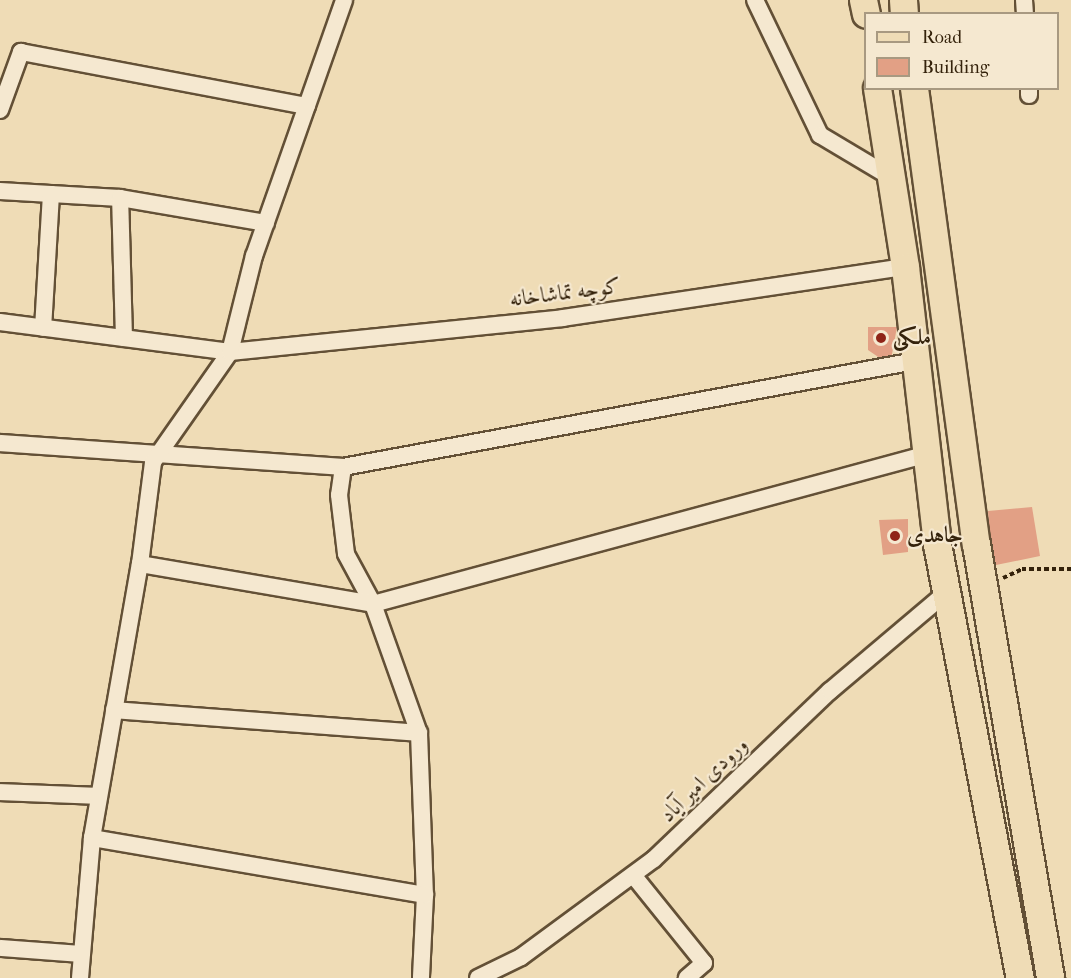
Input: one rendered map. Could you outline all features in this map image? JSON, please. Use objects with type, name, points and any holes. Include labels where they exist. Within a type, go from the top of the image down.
[{"type":"main road","points":[[877,90],[905,267],[924,455],[946,593],[1020,978]]},
{"type":"main road","points":[[915,90],[983,587],[1050,978]]},
{"type":"main road","points":[[946,593],[983,587]]},
{"type":"street","points":[[80,978],[92,838],[140,564],[153,462],[163,453],[230,352],[266,223],[344,0]]},
{"type":"street","points":[[755,0],[820,135],[892,178]]},
{"type":"street","points":[[0,110],[21,52],[307,106]]},
{"type":"street","points":[[0,191],[120,198],[266,223]]},
{"type":"street","points":[[43,328],[51,194]]},
{"type":"street","points":[[120,198],[124,338]]},
{"type":"street","name":"کوچه تماشاخانه","points":[[0,322],[230,352],[563,318],[905,267]]},
{"type":"street","points":[[0,443],[343,467],[915,361]]},
{"type":"street","points":[[140,564],[373,603],[924,455]]},
{"type":"street","points":[[343,467],[339,495],[346,554],[373,603],[419,733],[425,895],[421,978]]},
{"type":"street","name":"ورودی امیر آیاد","points":[[478,978],[521,957],[654,859],[830,691],[946,593]]},
{"type":"street","points":[[114,710],[419,733]]},
{"type":"street","points":[[0,792],[99,796]]},
{"type":"street","points":[[92,838],[425,895]]},
{"type":"street","points":[[633,875],[704,963],[687,978]]},
{"type":"street","points":[[0,948],[81,954]]},
{"type":"path","points":[[983,587],[1022,569],[1071,569]]},
{"type":"building","name":"ملکی","points":[[868,327],[897,327],[890,365],[868,350]]},
{"type":"building","points":[[1032,507],[1040,556],[991,566],[988,511]]},
{"type":"building","name":"جاهدی","points":[[908,519],[908,552],[883,555],[879,520]]},
{"type":"place","name":"ملکی","points":[[881,338]]},
{"type":"place","name":"جاهدی","points":[[895,536]]}]
